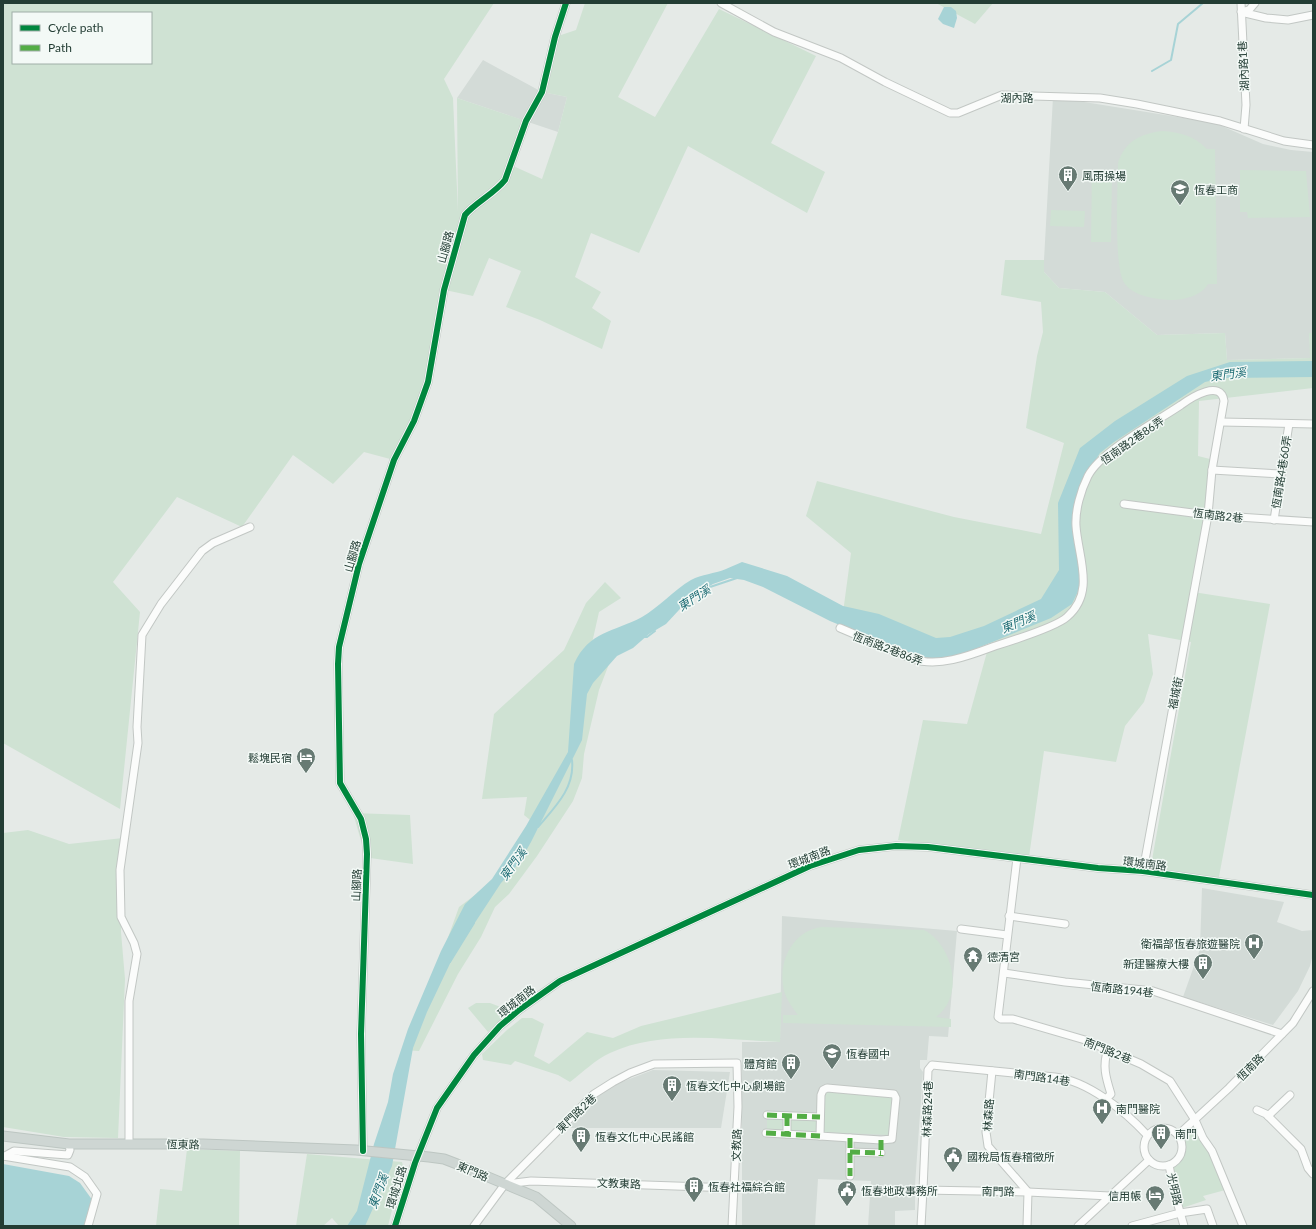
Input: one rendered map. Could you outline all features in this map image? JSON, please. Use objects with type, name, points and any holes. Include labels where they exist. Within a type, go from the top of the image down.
[{"type":"main road","name":"恆東路","points":[[3,1136],[69,1144],[211,1145],[366,1151]]},
{"type":"main road","name":"東門路","points":[[366,1151],[418,1155],[444,1159],[536,1197],[571,1226]]},
{"type":"street","name":"山腳路","points":[[366,1151],[361,1034],[368,854],[361,819],[340,783],[338,664],[340,647],[359,564],[381,495],[394,460],[414,421],[428,382],[444,290],[464,215],[472,207],[500,186],[505,180],[526,121],[542,92],[555,37],[566,3]]},
{"type":"street","name":"湖內路","points":[[721,3],[774,32],[841,58],[885,82],[950,114],[958,113],[1002,95],[1100,98],[1220,121],[1284,141],[1313,145]]},
{"type":"street","name":"湖內路1巷","points":[[1241,3],[1246,105],[1244,129]]},
{"type":"street","points":[[1241,12],[1249,10],[1254,3]]},
{"type":"street","points":[[1241,12],[1266,18],[1288,20],[1313,15]]},
{"type":"street","name":"恆南路2巷86弄","points":[[840,628],[913,659],[924,663],[932,663],[968,656],[1066,618],[1080,599],[1085,583],[1076,526],[1076,515],[1088,476],[1104,457],[1121,445],[1189,399],[1214,390],[1223,394],[1224,401],[1212,470],[1208,515]]},
{"type":"street","points":[[1221,422],[1313,424]]},
{"type":"street","name":"恆南路4巷60弄","points":[[1274,520],[1289,424]]},
{"type":"street","points":[[1212,470],[1280,474]]},
{"type":"street","name":"恆南路2巷","points":[[1124,504],[1208,515],[1313,522]]},
{"type":"street","name":"福城街","points":[[1143,871],[1208,515]]},
{"type":"street","points":[[128,1144],[129,1001],[137,954],[134,943],[121,917],[120,870],[138,744],[137,728],[142,635],[161,604],[202,551],[213,543],[250,527]]},
{"type":"street","name":"環城南路","points":[[418,1155],[437,1108],[474,1055],[500,1026],[519,1010],[560,981],[810,866],[859,850],[896,846],[928,847],[1098,868],[1143,871],[1313,895]]},
{"type":"street","points":[[1004,973],[1007,935],[1017,858]]},
{"type":"street","points":[[1010,916],[1065,924]]},
{"type":"street","points":[[961,929],[1007,935]]},
{"type":"street","name":"南門路2巷","points":[[1004,973],[998,1016],[1001,1019],[1013,1019],[1057,1031],[1108,1049],[1165,1077],[1175,1087],[1195,1120],[1203,1138],[1212,1151],[1243,1226]]},
{"type":"street","name":"恆南路194巷","points":[[1004,973],[1065,982],[1153,991],[1282,1034]]},
{"type":"street","name":"恆南路","points":[[1178,1134],[1195,1120],[1282,1034],[1296,1018],[1313,991]]},
{"type":"street","points":[[1108,1049],[1105,1058],[1104,1074],[1111,1094],[1105,1100],[1130,1118],[1147,1135]]},
{"type":"street","name":"東門路2巷","points":[[474,1226],[505,1184],[594,1094],[630,1073],[654,1064],[737,1063]]},
{"type":"street","name":"文教路","points":[[732,1226],[738,1107],[737,1063]]},
{"type":"street","name":"林森路24巷","points":[[923,1190],[928,1070],[932,1065],[992,1070]]},
{"type":"street","name":"南門路14巷","points":[[992,1070],[1064,1078],[1075,1081],[1105,1100]]},
{"type":"street","name":"林森路","points":[[992,1070],[986,1132],[988,1146],[1028,1192]]},
{"type":"street","points":[[766,1133],[881,1140],[892,1139],[894,1135],[896,1098],[894,1094],[827,1088],[823,1090],[821,1094],[820,1136]]},
{"type":"street","points":[[1268,1116],[1290,1095]]},
{"type":"street","points":[[1257,1110],[1268,1116],[1301,1149],[1308,1168],[1313,1174]]},
{"type":"street","points":[[767,1115],[820,1117]]},
{"type":"street","points":[[787,1116],[788,1134]]},
{"type":"street","points":[[1162,1128],[1171,1129],[1178,1134],[1182,1146],[1179,1158],[1170,1165],[1156,1165],[1149,1160],[1143,1148],[1147,1135],[1154,1130],[1162,1128]]},
{"type":"street","points":[[850,1138],[850,1176]]},
{"type":"street","points":[[850,1152],[881,1154],[881,1140]]},
{"type":"street","points":[[4,1156],[14,1151],[68,1155],[70,1150],[69,1144]]},
{"type":"street","name":"環城北路","points":[[395,1226],[418,1155]]},
{"type":"street","points":[[4,1156],[70,1167],[85,1177],[97,1194],[88,1226]]},
{"type":"street","points":[[1078,1226],[1149,1160]]},
{"type":"street","name":"光明路","points":[[1170,1165],[1184,1226]]},
{"type":"street","name":"文教東路","points":[[505,1184],[531,1181],[733,1188]]},
{"type":"street","points":[[921,1226],[923,1190]]},
{"type":"street","name":"南門路","points":[[923,1190],[1028,1192],[1110,1196]]},
{"type":"street","points":[[1028,1192],[1028,1226]]},
{"type":"street","name":"光明路","points":[[1180,1213],[1207,1209],[1213,1226]]},
{"type":"street","points":[[1132,1226],[1180,1213]]},
{"type":"shaded area","points":[[483,60],[542,92],[567,97],[558,132],[457,98]]},
{"type":"shaded area","name":"恆春工商","points":[[1053,97],[1215,123],[1263,144],[1291,150],[1313,152],[1313,333],[1309,333],[1311,358],[1227,360],[1225,333],[1157,335],[1105,292],[1059,288],[1044,272]]},
{"type":"shaded area","name":"衛福部恆春旅遊醫院","points":[[1202,888],[1284,902],[1277,922],[1302,931],[1313,930],[1313,954],[1310,966],[1298,991],[1273,1025],[1183,997],[1200,949]]},
{"type":"shaded area","name":"恆春國中","points":[[782,916],[957,931],[948,1037],[929,1036],[927,1060],[920,1060],[920,1068],[923,1072],[915,1185],[915,1210],[895,1211],[895,1226],[868,1226],[871,1181],[818,1179],[815,1226],[742,1226],[742,1042],[780,1042]]},
{"type":"shaded area","points":[[653,1070],[730,1072],[721,1128],[568,1128],[595,1097],[619,1083]]},
{"type":"green space","points":[[3,3],[494,3],[444,79],[453,98],[458,212],[457,98],[526,121],[511,165],[542,179],[558,132],[567,97],[542,92],[555,37],[576,30],[585,3],[668,3],[618,97],[655,117],[719,9],[816,56],[771,143],[825,172],[807,213],[688,146],[639,253],[591,233],[575,277],[601,292],[592,308],[611,321],[602,349],[540,320],[506,307],[521,271],[489,258],[473,296],[445,290],[428,382],[394,460],[364,452],[333,484],[293,455],[242,527],[177,497],[113,582],[140,612],[120,809],[3,743]]},
{"type":"green space","points":[[936,3],[993,3],[975,24]]},
{"type":"green space","points":[[1162,131],[1175,132],[1192,138],[1207,149],[1215,149],[1217,284],[1208,284],[1201,292],[1197,294],[1176,300],[1152,298],[1134,292],[1125,284],[1121,275],[1119,262],[1117,226],[1118,163],[1125,149],[1134,140],[1147,134]]},
{"type":"green space","points":[[1240,170],[1306,171],[1310,217],[1248,218],[1247,212],[1240,212]]},
{"type":"green space","points":[[1092,171],[1112,171],[1111,242],[1091,242]]},
{"type":"green space","points":[[1051,210],[1085,211],[1084,227],[1050,226]]},
{"type":"green space","points":[[1005,260],[1044,260],[1044,272],[1059,288],[1105,292],[1157,335],[1225,333],[1227,360],[1310,358],[1309,333],[1313,333],[1313,388],[1199,401],[1198,456],[1214,460],[1193,592],[1270,604],[1218,882],[1150,871],[1191,642],[1148,634],[1153,674],[1144,702],[1125,726],[1116,762],[1044,751],[1029,857],[898,840],[923,720],[967,724],[992,634],[957,647],[842,620],[851,553],[806,516],[817,481],[954,517],[1041,534],[1064,443],[1026,428],[1037,356],[1043,332],[1041,302],[1001,295]]},
{"type":"green space","points":[[605,582],[621,598],[599,612],[590,652],[609,664],[599,690],[584,754],[582,778],[573,801],[537,856],[509,894],[495,907],[481,937],[458,974],[419,1051],[403,1050],[441,957],[459,907],[487,886],[539,827],[524,815],[527,797],[482,799],[494,714],[564,650],[586,603]]},
{"type":"green space","points":[[353,813],[410,815],[413,864],[363,857],[362,844]]},
{"type":"green space","points":[[28,830],[69,844],[123,838],[121,932],[125,979],[118,1138],[64,1137],[3,1127],[3,833]]},
{"type":"green space","points":[[822,927],[924,930],[934,937],[942,947],[948,959],[952,971],[953,984],[950,997],[945,1008],[936,1017],[951,1019],[951,1027],[783,1023],[783,1015],[798,1015],[788,1001],[784,989],[782,975],[786,956],[791,947],[804,934],[812,929]]},
{"type":"green space","points":[[782,992],[780,1042],[716,1038],[672,1038],[650,1041],[610,1053],[594,1063],[570,1082],[558,1075],[515,1061],[511,1065],[483,1060],[482,1054],[522,1018],[532,1018],[544,1024],[534,1056],[549,1064],[587,1032],[613,1038],[641,1026]]},
{"type":"green space","points":[[476,1003],[490,1003],[511,1011],[488,1032],[468,1008]]},
{"type":"green space","points":[[827,1091],[893,1096],[890,1135],[823,1132],[824,1095]]},
{"type":"green space","points":[[767,1117],[786,1118],[785,1132],[767,1131]]},
{"type":"green space","points":[[790,1118],[817,1119],[817,1133],[790,1132]]},
{"type":"green space","points":[[1195,1120],[1229,1189],[1203,1196],[1206,1200],[1182,1208],[1170,1163],[1180,1151],[1181,1143],[1178,1135]]},
{"type":"green space","points":[[187,1149],[240,1151],[239,1226],[156,1226],[160,1189],[182,1191]]},
{"type":"green space","points":[[307,1154],[402,1162],[403,1166],[388,1226],[339,1226],[332,1218],[323,1226],[296,1226]]},
{"type":"water","points":[[944,7],[951,7],[956,11],[957,18],[954,28],[943,24],[938,19]]},
{"type":"water","points":[[1313,361],[1313,377],[1224,378],[1205,382],[1114,442],[1100,453],[1091,467],[1076,498],[1081,585],[1072,604],[1051,618],[968,652],[939,660],[912,655],[830,621],[763,587],[744,580],[730,578],[713,584],[691,597],[666,624],[649,634],[633,648],[617,656],[593,683],[587,694],[582,740],[531,842],[519,863],[501,883],[455,953],[427,1012],[413,1048],[392,1166],[365,1226],[347,1226],[357,1211],[374,1144],[388,1102],[393,1074],[408,1029],[441,951],[465,904],[492,879],[526,826],[568,752],[574,664],[580,653],[587,645],[603,634],[642,617],[691,580],[699,576],[722,571],[742,562],[787,576],[843,606],[879,614],[936,638],[950,637],[984,626],[1041,599],[1059,570],[1058,503],[1080,448],[1115,421],[1187,376],[1230,362]]},
{"type":"water","points":[[3,1164],[69,1176],[80,1183],[93,1201],[87,1226],[3,1226]]},
{"type":"waterway","points":[[1152,71],[1171,60],[1178,24],[1203,3]]},
{"type":"waterway","name":"東門溪","points":[[707,588],[737,578]]},
{"type":"waterway","name":"東門溪","points":[[687,601],[700,592]]},
{"type":"waterway","name":"東門溪","points":[[643,637],[647,637],[655,631]]},
{"type":"waterway","name":"東門溪","points":[[538,827],[557,804],[567,788],[572,770],[572,760]]},
{"type":"waterway","name":"東門溪","points":[[450,962],[474,923]]},
{"type":"marked path","points":[[767,1115],[820,1117]]},
{"type":"marked path","points":[[787,1116],[787,1134]]},
{"type":"marked path","points":[[766,1133],[820,1136]]},
{"type":"marked path","points":[[850,1138],[850,1176]]},
{"type":"marked path","points":[[881,1140],[881,1156]]},
{"type":"marked path","points":[[850,1152],[881,1153]]},
{"type":"cycle path","points":[[363,1151],[361,1034],[367,854],[366,839],[361,819],[340,783],[339,647],[359,564],[394,460],[414,421],[428,382],[444,290],[465,215],[474,206],[496,190],[505,180],[526,121],[542,92],[555,37],[566,3]]},
{"type":"cycle path","points":[[395,1226],[415,1163],[437,1108],[474,1055],[500,1026],[519,1010],[560,981],[810,866],[859,850],[896,846],[928,847],[1098,868],[1143,871],[1313,895]]},
{"type":"place","name":"風雨操場","points":[[1068,192]]},
{"type":"place","name":"恆春工商","points":[[1180,206]]},
{"type":"place","name":"鬆塊民宿","points":[[306,774]]},
{"type":"place","name":"衛福部恆春旅遊醫院","points":[[1254,960]]},
{"type":"place","name":"德清宮","points":[[973,973]]},
{"type":"place","name":"新建醫療大樓","points":[[1203,980]]},
{"type":"place","name":"恆春國中","points":[[832,1070]]},
{"type":"place","name":"體育館","points":[[791,1080]]},
{"type":"place","name":"恆春文化中心劇場館","points":[[672,1102]]},
{"type":"place","name":"南門醫院","points":[[1102,1125]]},
{"type":"place","name":"南門","points":[[1161,1150]]},
{"type":"place","name":"恆春文化中心民謠館","points":[[581,1153]]},
{"type":"place","name":"國稅局恆春稽徵所","points":[[953,1173]]},
{"type":"place","name":"恆春社福綜合館","points":[[694,1203]]},
{"type":"place","name":"恆春地政事務所","points":[[847,1207]]},
{"type":"place","name":"信用帳","points":[[1155,1212]]}]
